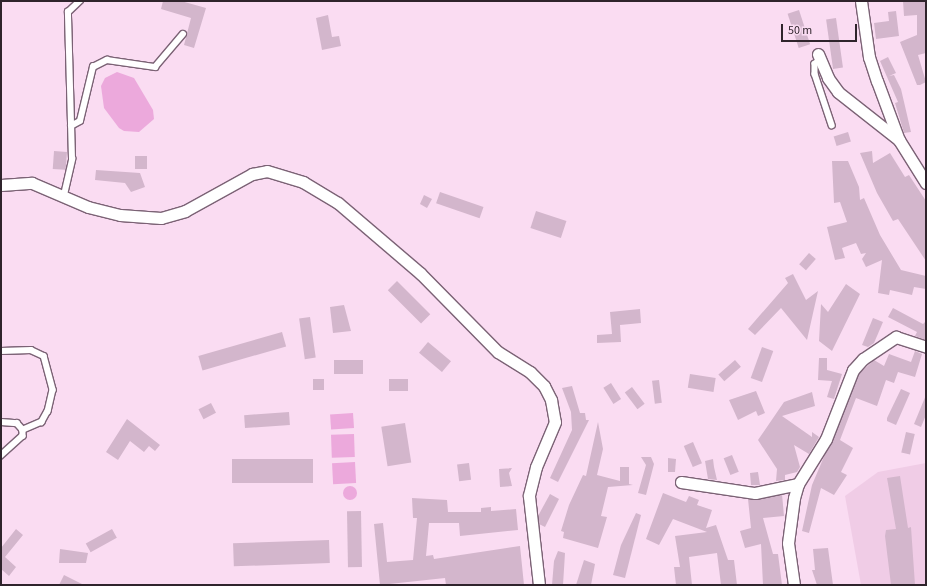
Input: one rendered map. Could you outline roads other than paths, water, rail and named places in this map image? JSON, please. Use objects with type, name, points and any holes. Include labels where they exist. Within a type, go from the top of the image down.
[{"type":"street","points":[[861,1],[869,58],[899,140],[926,183]]},
{"type":"street","points":[[820,57],[838,92],[899,140]]},
{"type":"street","points":[[1,185],[32,183],[64,195],[88,207],[120,215],[161,218],[185,211],[252,174],[266,171],[303,182],[363,222],[420,273],[498,352],[530,372],[552,400],[555,422],[536,466],[529,496],[539,585]]},
{"type":"street","points":[[794,585],[788,543],[798,484],[826,438],[854,370],[863,359],[896,337],[926,347]]},
{"type":"street","points":[[681,482],[754,493],[798,484]]},
{"type":"lane","points":[[64,195],[72,159],[68,12],[80,1]]},
{"type":"lane","points":[[71,126],[80,121],[93,67],[107,60],[155,67],[183,34]]},
{"type":"lane","points":[[820,57],[815,64],[815,74],[832,125]]},
{"type":"lane","points":[[1,351],[31,350],[44,356],[53,390],[48,411],[42,422],[23,430]]},
{"type":"lane","points":[[1,422],[16,423],[23,430],[23,436],[1,456]]}]
